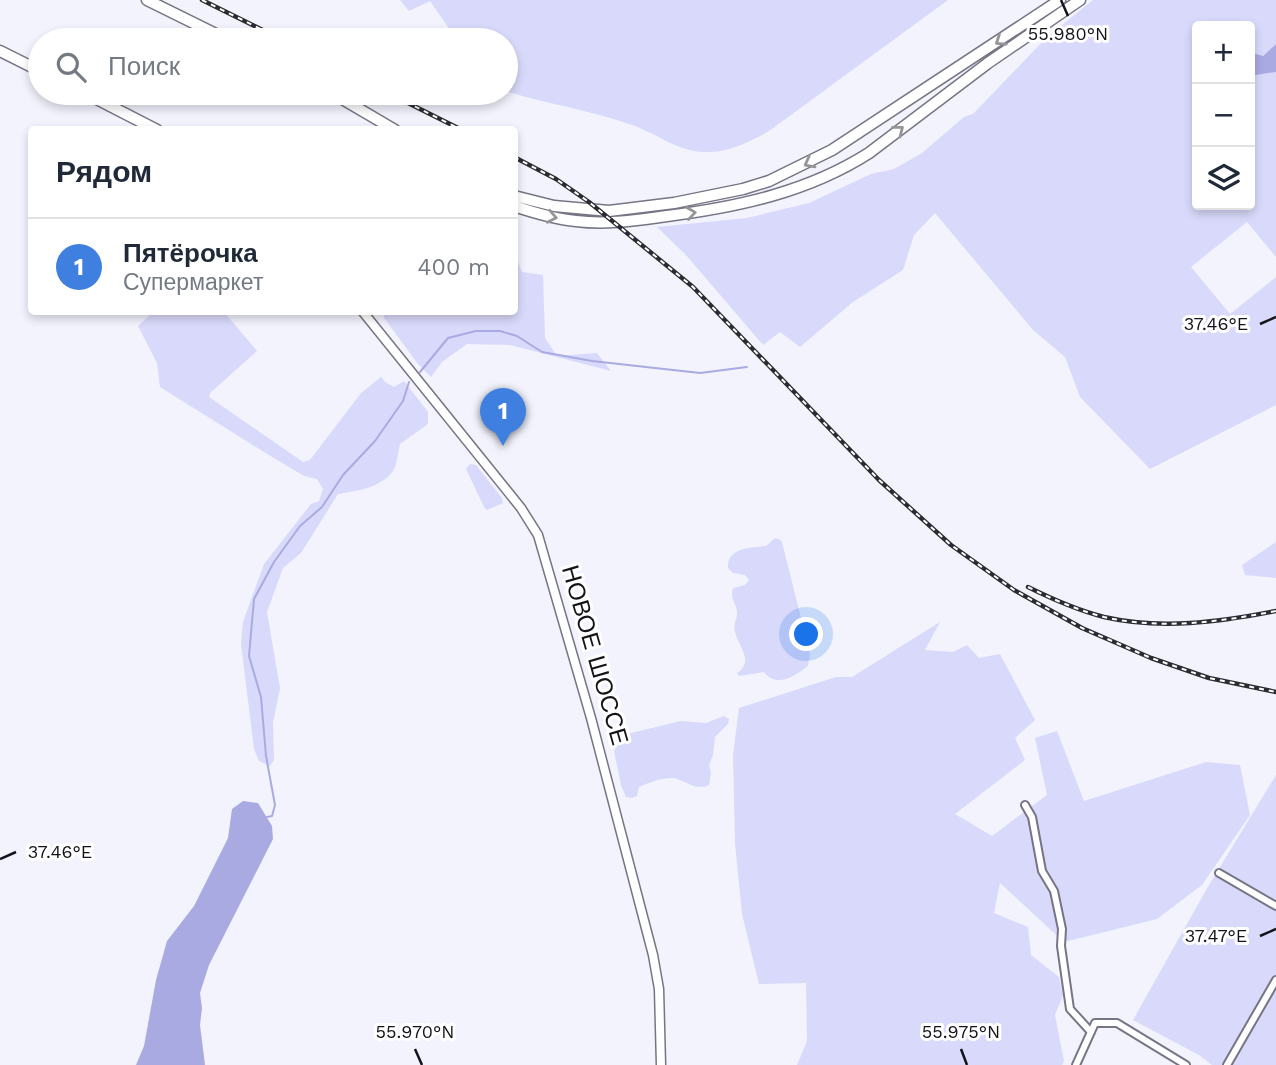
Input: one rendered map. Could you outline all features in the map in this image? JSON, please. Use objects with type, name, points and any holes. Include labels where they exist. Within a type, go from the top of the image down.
[{"type":"main road","points":[[147,0],[204,28]]},
{"type":"main road","points":[[518,197],[554,206],[609,211],[687,200],[769,181],[832,150],[1060,0]]},
{"type":"main road","points":[[518,207],[543,216],[576,221],[623,222],[701,211],[808,185],[869,153],[988,62],[1080,0]]},
{"type":"main road","points":[[0,51],[28,65]]},
{"type":"main road","points":[[108,105],[149,126]]},
{"type":"main road","points":[[352,105],[388,126]]},
{"type":"main road","name":"НОВОЕ ШОССЕ","points":[[365,315],[521,508],[538,535],[600,752],[655,962],[660,1004],[661,1065]]},
{"type":"main road","points":[[372,315],[381,334]]},
{"type":"street","points":[[1025,805],[1032,817],[1042,871],[1054,891],[1062,929],[1061,946],[1069,1010],[1090,1032]]},
{"type":"street","points":[[1219,873],[1276,906]]},
{"type":"street","points":[[1227,1065],[1276,980]]},
{"type":"street","points":[[1076,1065],[1094,1023],[1117,1023],[1186,1065]]},
{"type":"shaded area","points":[[400,0],[948,0],[769,131],[729,149],[712,152],[693,151],[641,128],[518,94],[518,28],[449,28],[430,1],[409,11]]},
{"type":"shaded area","points":[[1093,0],[1276,0],[1276,44],[1263,56],[1255,54],[1255,21],[1192,21],[1192,210],[1255,210],[1255,75],[1276,72],[1276,257],[1247,222],[1191,267],[1230,314],[1276,277],[1276,405],[1150,469],[1080,397],[1065,357],[1033,330],[935,213],[914,235],[903,270],[853,302],[800,347],[780,332],[763,345],[686,255],[657,227],[747,218],[809,203],[871,174],[894,169],[922,153],[964,117],[973,114],[1046,38]]},
{"type":"shaded area","points":[[518,262],[522,272],[543,275],[545,338],[557,356],[597,353],[611,371],[510,345],[467,344],[442,362],[431,377],[384,315],[518,315]]},
{"type":"shaded area","points":[[150,315],[227,315],[257,351],[210,393],[209,397],[303,462],[310,460],[361,393],[381,377],[394,387],[404,381],[428,412],[428,424],[400,444],[396,465],[388,477],[368,488],[338,494],[301,553],[283,568],[267,612],[280,688],[273,723],[274,760],[270,766],[259,761],[254,749],[241,644],[243,622],[264,564],[311,504],[319,501],[323,489],[317,479],[304,476],[160,387],[157,363],[138,326]]},
{"type":"shaded area","points":[[470,464],[476,465],[503,503],[487,510],[484,507],[466,469]]},
{"type":"shaded area","points":[[775,538],[781,540],[783,546],[810,654],[808,666],[791,677],[780,680],[769,677],[764,672],[739,676],[737,673],[745,664],[745,658],[734,630],[737,611],[732,592],[733,588],[745,585],[749,580],[745,575],[733,573],[728,568],[729,561],[736,552],[766,546]]},
{"type":"shaded area","points":[[1276,542],[1276,578],[1245,575],[1242,565]]},
{"type":"shaded area","points":[[940,622],[925,650],[953,652],[967,645],[979,658],[1000,654],[1035,720],[1015,738],[1025,760],[955,814],[992,836],[1047,795],[1035,738],[1057,731],[1084,801],[1206,762],[1240,765],[1250,815],[1202,885],[1157,919],[1064,942],[1000,883],[994,913],[1028,927],[1031,955],[1059,977],[1063,995],[1055,1015],[1064,1061],[1062,1065],[797,1065],[807,1041],[806,983],[759,984],[742,914],[735,843],[733,755],[739,708],[836,677],[852,677]]},
{"type":"shaded area","points":[[724,716],[729,719],[728,724],[715,737],[709,765],[709,785],[699,787],[668,778],[642,785],[637,796],[626,797],[614,751],[619,739],[631,733],[681,721],[706,723]]},
{"type":"shaded area","points":[[1276,775],[1276,1065],[1212,1065],[1199,1055],[1133,1020],[1206,890]]},
{"type":"water","points":[[1276,44],[1276,72],[1255,75],[1255,54],[1263,56]]},
{"type":"water","points":[[243,801],[258,803],[272,826],[273,839],[209,965],[200,993],[200,1025],[205,1065],[136,1065],[144,1046],[156,980],[167,941],[194,906],[228,838],[232,809]]},
{"type":"waterway","points":[[420,372],[448,338],[476,331],[500,331],[517,336],[542,352],[592,361],[700,373],[747,367]]},
{"type":"waterway","points":[[267,817],[272,816],[275,805],[266,756],[261,697],[249,656],[254,599],[274,562],[300,526],[322,507],[343,475],[375,441],[403,401],[409,382]]},
{"type":"railway","points":[[202,0],[259,28]]},
{"type":"railway","points":[[412,105],[454,126]]},
{"type":"railway","points":[[518,159],[556,179],[589,202],[693,287],[879,480],[951,545],[1014,590],[1082,628],[1151,658],[1209,678],[1276,692]]},
{"type":"railway","points":[[1028,587],[1065,604],[1125,621],[1190,623],[1276,611]]},
{"type":"place","name":"Пятёрочка","points":[[503,446]]}]
